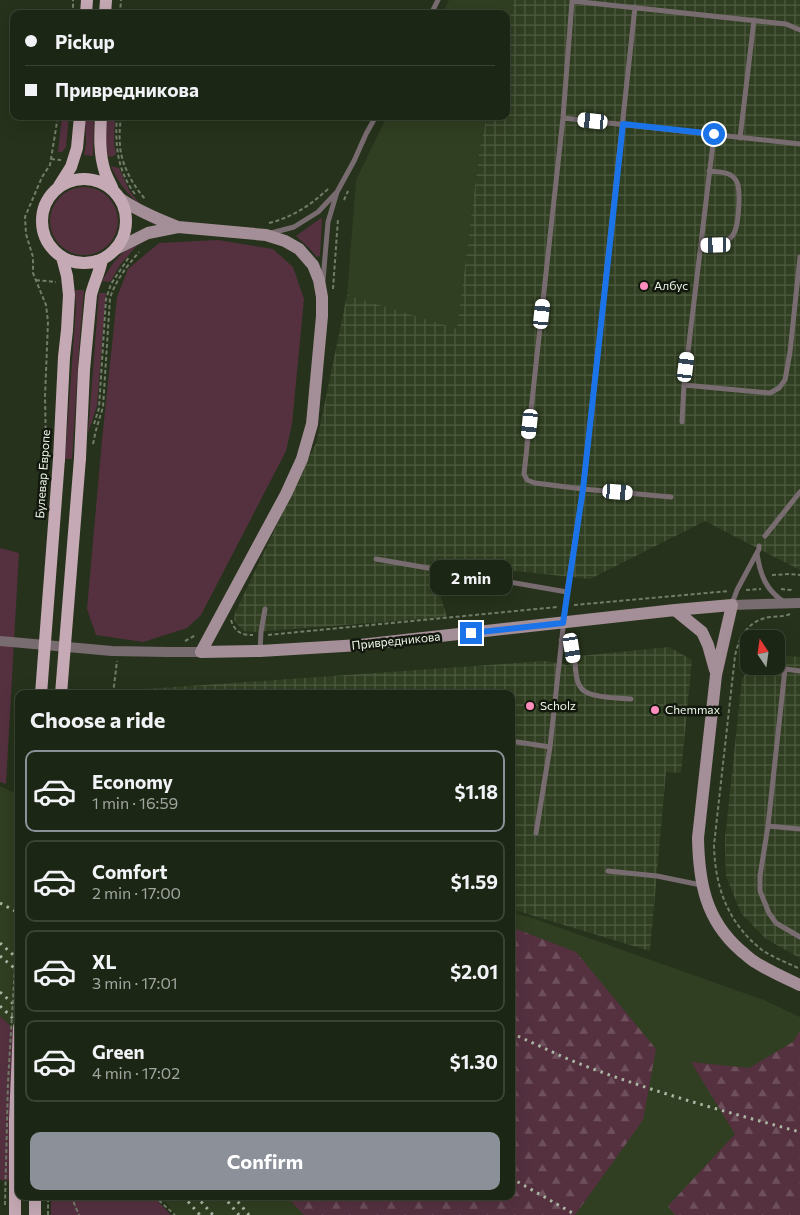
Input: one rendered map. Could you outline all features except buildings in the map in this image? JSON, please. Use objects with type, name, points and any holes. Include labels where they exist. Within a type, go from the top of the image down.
[{"type":"main road","name":"Булевар Европе","points":[[41,690],[69,295],[62,257],[52,248],[44,236],[41,222],[43,209],[49,196],[59,186],[71,167],[77,148],[80,120]]},
{"type":"main road","points":[[62,257],[82,262],[102,259],[116,249],[125,226],[125,212],[105,172],[102,159],[101,120]]},
{"type":"main road","points":[[59,186],[82,178],[105,184],[117,195]]},
{"type":"main road","points":[[61,690],[80,458],[84,370],[92,294],[102,259]]},
{"type":"main road","points":[[12,1208],[15,1120]]},
{"type":"street","points":[[117,195],[148,215],[178,227]]},
{"type":"street","points":[[116,249],[148,233],[178,227],[265,229],[299,250],[313,265],[320,280],[322,316],[312,424],[302,459],[286,494],[201,652]]},
{"type":"street","name":"Привредникова","points":[[0,641],[119,651],[260,651],[360,645],[675,610],[732,605],[792,603]]},
{"type":"street","points":[[732,605],[716,675],[698,838],[698,862],[701,885],[718,926],[733,943],[754,962],[800,985]]},
{"type":"street","points":[[675,610],[702,632],[716,675]]},
{"type":"lane","points":[[671,497],[534,483],[527,480],[524,474],[563,118],[572,1],[786,24],[800,30]]},
{"type":"lane","points":[[536,832],[550,747],[565,606],[583,489],[635,7]]},
{"type":"lane","points":[[740,138],[754,20]]},
{"type":"lane","points":[[563,118],[800,144]]},
{"type":"lane","points":[[322,297],[328,222],[337,192],[374,120]]},
{"type":"lane","points":[[682,422],[684,385],[714,134]]},
{"type":"lane","points":[[701,245],[716,245],[725,242],[733,234],[736,226],[739,195],[738,183],[728,173],[709,171]]},
{"type":"lane","points":[[265,229],[294,227],[318,212],[337,192]]},
{"type":"lane","points":[[684,385],[770,393],[779,388],[785,380],[790,352],[800,257]]},
{"type":"lane","points":[[765,536],[800,492]]},
{"type":"lane","points":[[732,605],[736,590],[759,546]]},
{"type":"lane","points":[[757,553],[758,566],[769,589],[775,596],[792,603]]},
{"type":"lane","points":[[376,560],[567,592]]},
{"type":"lane","points":[[260,651],[265,609]]},
{"type":"lane","points":[[561,640],[568,643],[572,648],[580,687],[585,692],[593,695],[631,699]]},
{"type":"lane","points":[[800,671],[785,669],[768,826],[760,876],[760,891],[769,913],[776,923],[800,937]]},
{"type":"lane","points":[[515,742],[550,747]]},
{"type":"lane","points":[[768,826],[800,829]]},
{"type":"lane","points":[[608,871],[657,876],[701,885]]},
{"type":"path","points":[[45,462],[48,322],[46,305],[33,272],[33,256],[26,234],[26,217],[42,177],[50,165],[57,120]]},
{"type":"path","points":[[117,120],[116,143],[119,160],[131,189],[146,206],[148,215]]},
{"type":"path","points":[[121,120],[119,143],[121,153],[128,175],[135,188],[150,205],[148,215]]},
{"type":"path","points":[[265,229],[307,207],[337,177],[349,185],[342,204]]},
{"type":"path","points":[[333,289],[340,212]]},
{"type":"path","points":[[93,445],[103,407],[110,298],[125,269],[147,241],[148,233]]},
{"type":"path","points":[[92,430],[99,408],[106,299],[111,284],[124,262],[132,253]]},
{"type":"path","points":[[90,445],[91,438]]},
{"type":"path","points":[[780,574],[800,575]]},
{"type":"path","points":[[232,615],[231,620],[235,630],[245,635],[262,636],[736,590],[791,590],[791,613],[757,621],[744,632],[737,645],[714,845],[714,861],[722,896],[730,914],[744,933],[763,950],[800,969]]},
{"type":"path","points":[[168,652],[168,645],[179,644],[191,639],[201,631]]},
{"type":"path","points":[[114,690],[119,651]]},
{"type":"path","points":[[12,1208],[8,1082],[15,966]]},
{"type":"path","points":[[48,1200],[48,1215]]},
{"type":"path","points":[[73,1200],[79,1215]]},
{"type":"path","points":[[158,1200],[175,1215]]},
{"type":"shaded area","points":[[449,0],[514,0],[510,17],[510,10],[444,10]]},
{"type":"shaded area","points":[[514,0],[800,0],[800,570],[705,521],[590,579],[430,562],[447,617],[255,632],[243,631],[234,620],[235,613],[316,443],[347,295],[457,329],[480,147],[486,120],[510,120],[510,17]]},
{"type":"shaded area","points":[[385,120],[486,120],[480,147],[457,330],[347,295],[356,180]]},
{"type":"shaded area","points":[[669,647],[692,660],[681,773],[666,772],[650,951],[515,910],[515,690],[131,690],[545,661],[568,665],[580,656]]},
{"type":"shaded area","points":[[785,656],[800,657],[800,958],[766,939],[741,913],[726,876],[725,839],[742,678],[745,675],[785,675]]},
{"type":"shaded area","points":[[0,786],[15,793],[15,1031],[0,1016]]},
{"type":"shaded area","points":[[515,913],[764,1000],[800,1017],[800,1215],[176,1215],[163,1200],[515,1200]]},
{"type":"green space","points":[[62,120],[69,120],[66,147],[62,152],[58,152]]},
{"type":"green space","points":[[85,120],[94,120],[93,156],[84,155],[86,144]]},
{"type":"green space","points":[[106,120],[115,120],[114,143],[116,154],[112,157],[108,156]]},
{"type":"green space","points":[[111,166],[119,168],[129,190],[141,206],[124,188]]},
{"type":"green space","points":[[84,187],[97,190],[108,197],[115,208],[118,221],[115,234],[108,245],[97,252],[84,255],[71,252],[60,245],[53,234],[50,221],[53,208],[60,197],[71,190]]},
{"type":"green space","points":[[321,218],[320,256],[317,257],[296,236]]},
{"type":"green space","points":[[218,240],[273,249],[293,267],[304,299],[292,424],[286,451],[201,615],[187,628],[143,642],[96,635],[87,609],[117,297],[128,269],[159,243]]},
{"type":"green space","points":[[139,243],[120,265],[111,281],[102,281],[117,259],[126,250]]},
{"type":"green space","points":[[75,290],[84,290],[72,459],[65,459],[76,308]]},
{"type":"green space","points":[[99,293],[106,293],[97,406],[88,433]]},
{"type":"green space","points":[[0,548],[19,553],[6,784],[0,782]]},
{"type":"green space","points":[[515,929],[576,952],[656,1049],[643,1120],[575,1215],[304,1215],[290,1200],[515,1200]]},
{"type":"green space","points":[[0,1016],[15,1030],[15,1181],[0,1180]]},
{"type":"green space","points":[[800,1031],[800,1215],[675,1215],[668,1206],[735,1134],[691,1062],[749,1068],[793,1042]]},
{"type":"green space","points":[[51,1200],[157,1200],[171,1215],[51,1215]]},
{"type":"railway","points":[[0,903],[15,911]]},
{"type":"railway","points":[[0,943],[15,956]]},
{"type":"railway","points":[[0,956],[15,969]]},
{"type":"railway","points":[[0,992],[15,1005]]},
{"type":"railway","points":[[0,1006],[15,1020]]},
{"type":"railway","points":[[515,1035],[570,1060],[627,1081],[713,1108],[800,1132]]},
{"type":"railway","points":[[515,1180],[576,1215]]},
{"type":"railway","points":[[187,1200],[200,1215]]},
{"type":"railway","points":[[200,1200],[213,1215]]},
{"type":"railway","points":[[226,1200],[239,1215]]},
{"type":"railway","points":[[236,1200],[249,1215]]},
{"type":"place","name":"Албус","points":[[644,286]]},
{"type":"place","name":"Scholz","points":[[530,706]]},
{"type":"place","name":"Chemmax","points":[[655,710]]},
{"type":"route","points":[[471,633],[563,623],[583,489],[623,124],[714,134]]}]
